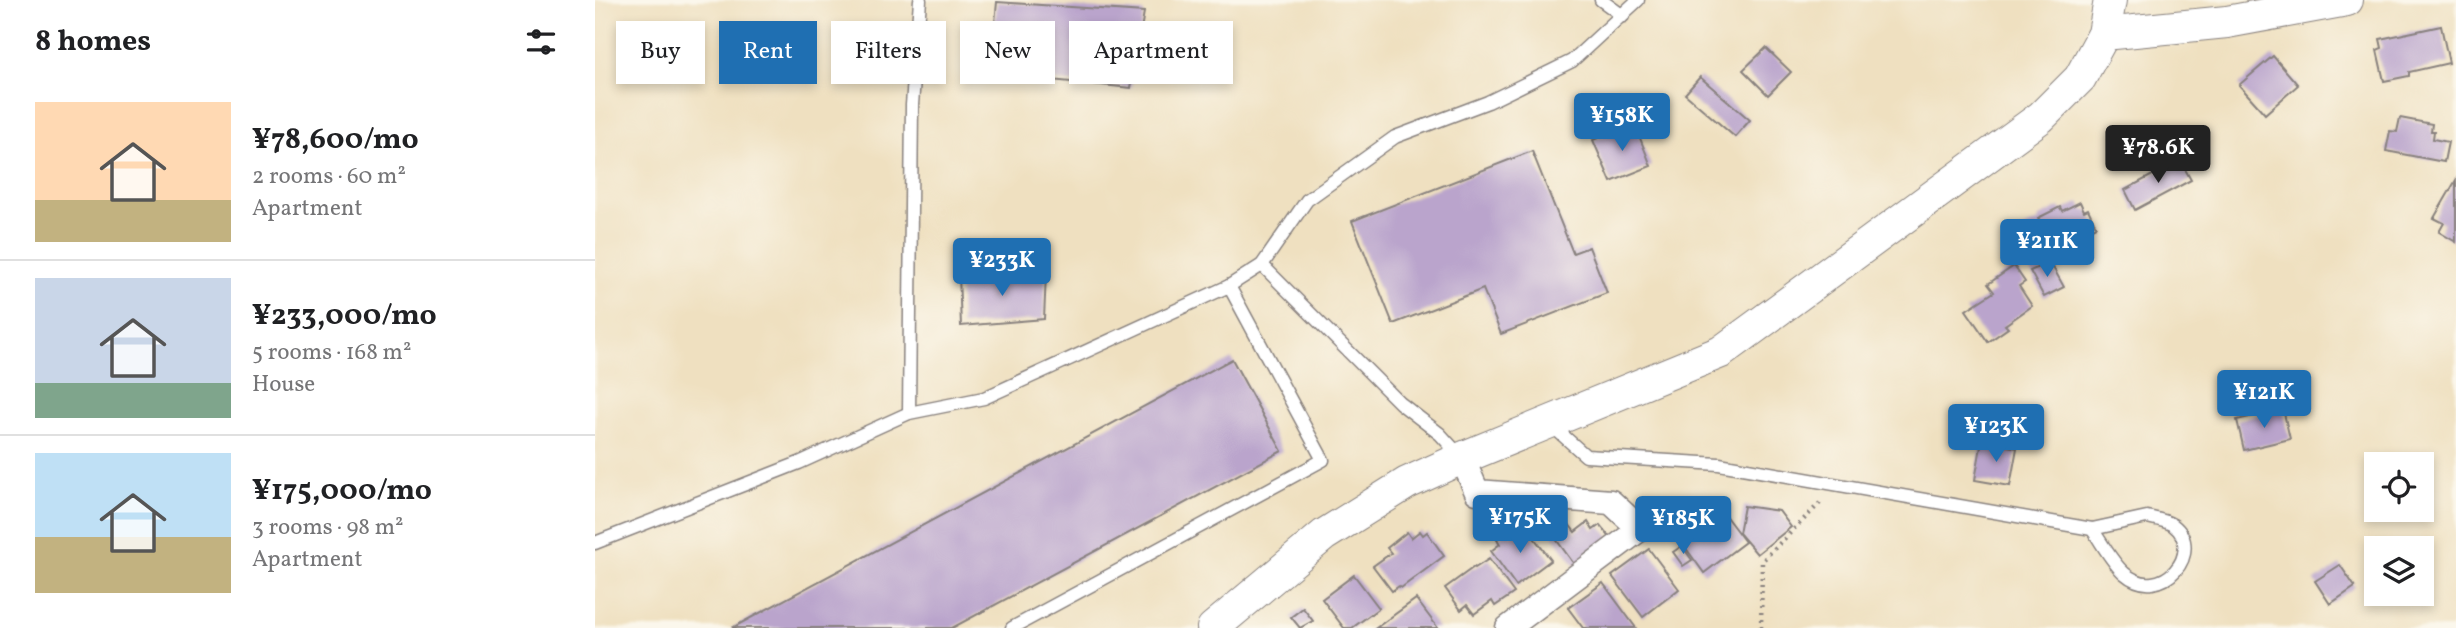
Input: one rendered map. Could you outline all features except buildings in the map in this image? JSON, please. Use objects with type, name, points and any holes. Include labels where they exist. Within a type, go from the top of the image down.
[{"type":"street","points":[[1213,628],[1324,535],[1407,483],[1721,352],[2041,117],[2080,78],[2103,34],[2109,0]]},
{"type":"street","points":[[2103,34],[2227,22],[2347,0]]},
{"type":"street","points":[[1462,458],[1477,492],[1611,502],[1640,529],[1507,628]]},
{"type":"lane","points":[[909,413],[912,106],[920,0]]},
{"type":"lane","points":[[1601,0],[1623,16]]},
{"type":"lane","points":[[595,544],[799,463],[909,413],[984,398],[1229,286],[1262,265],[1307,201],[1395,136],[1488,102],[1572,61],[1638,0]]},
{"type":"lane","points":[[1262,265],[1400,402],[1440,434],[1462,458]]},
{"type":"lane","points":[[1012,628],[1323,460],[1229,286]]},
{"type":"lane","points":[[1550,424],[1585,456],[1719,464],[2092,528],[2147,517],[2163,520],[2175,527],[2182,539],[2183,556],[2178,569],[2168,579],[2154,583],[2139,580],[2125,573],[2092,528]]},
{"type":"path","points":[[1761,628],[1762,561],[1819,505],[1833,485]]}]
